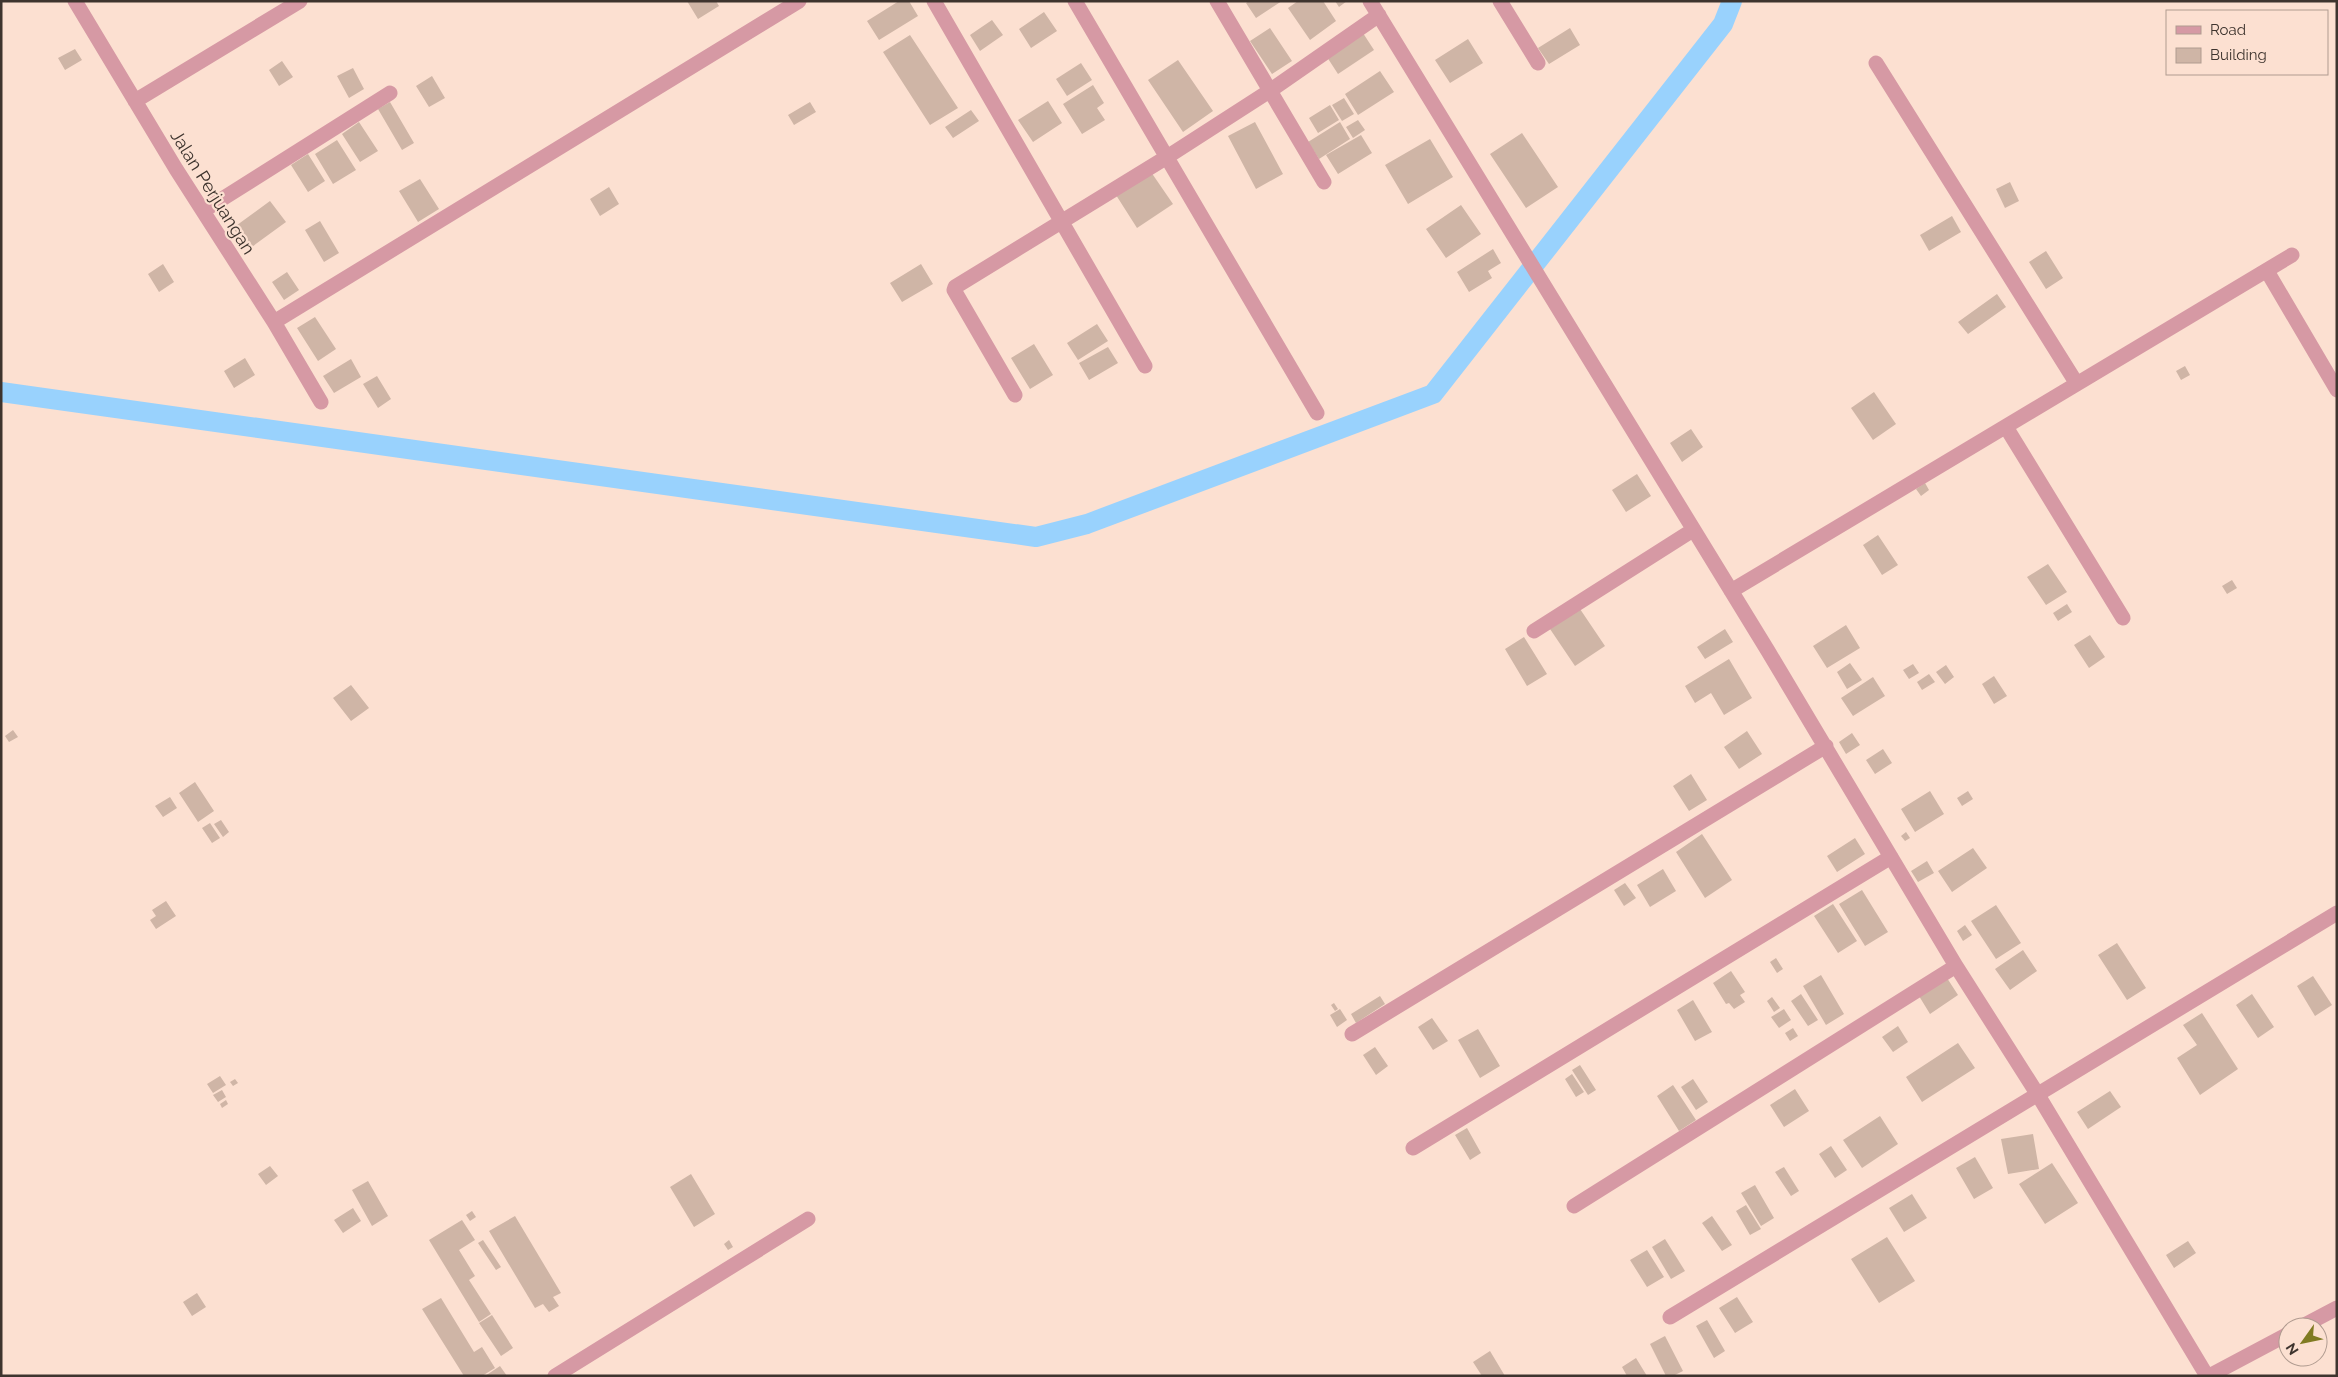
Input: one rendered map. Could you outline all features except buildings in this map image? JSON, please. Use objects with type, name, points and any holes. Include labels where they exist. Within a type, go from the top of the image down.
[{"type":"street","name":"Jalan Perjuangan","points":[[75,1],[203,211],[274,322],[321,402]]},
{"type":"street","points":[[135,101],[300,1]]},
{"type":"street","points":[[274,322],[798,1]]},
{"type":"street","points":[[934,1],[1145,366]]},
{"type":"street","points":[[1075,1],[1318,413]]},
{"type":"street","points":[[1217,1],[1324,182]]},
{"type":"street","points":[[1370,1],[1826,746],[1956,966],[2038,1095],[2208,1376],[2278,1339]]},
{"type":"street","points":[[1500,1],[1538,63]]},
{"type":"street","points":[[1016,395],[954,290],[979,271],[1062,223],[1271,90],[1379,15]]},
{"type":"street","points":[[1876,63],[2077,384]]},
{"type":"street","points":[[203,211],[390,93]]},
{"type":"street","points":[[1731,591],[2292,256]]},
{"type":"street","points":[[2267,271],[2337,390]]},
{"type":"street","points":[[2006,427],[2123,618]]},
{"type":"street","points":[[1534,631],[1693,530]]},
{"type":"street","points":[[1352,1034],[1826,746]]},
{"type":"street","points":[[1413,1148],[1891,856]]},
{"type":"street","points":[[1670,1317],[2337,913]]},
{"type":"street","points":[[1574,1206],[1956,966]]},
{"type":"street","points":[[555,1376],[808,1220]]},
{"type":"street","points":[[2320,1317],[2337,1308]]},
{"type":"waterway","points":[[1,392],[1036,537],[1087,524],[1433,394],[1723,24],[1732,1]]}]
